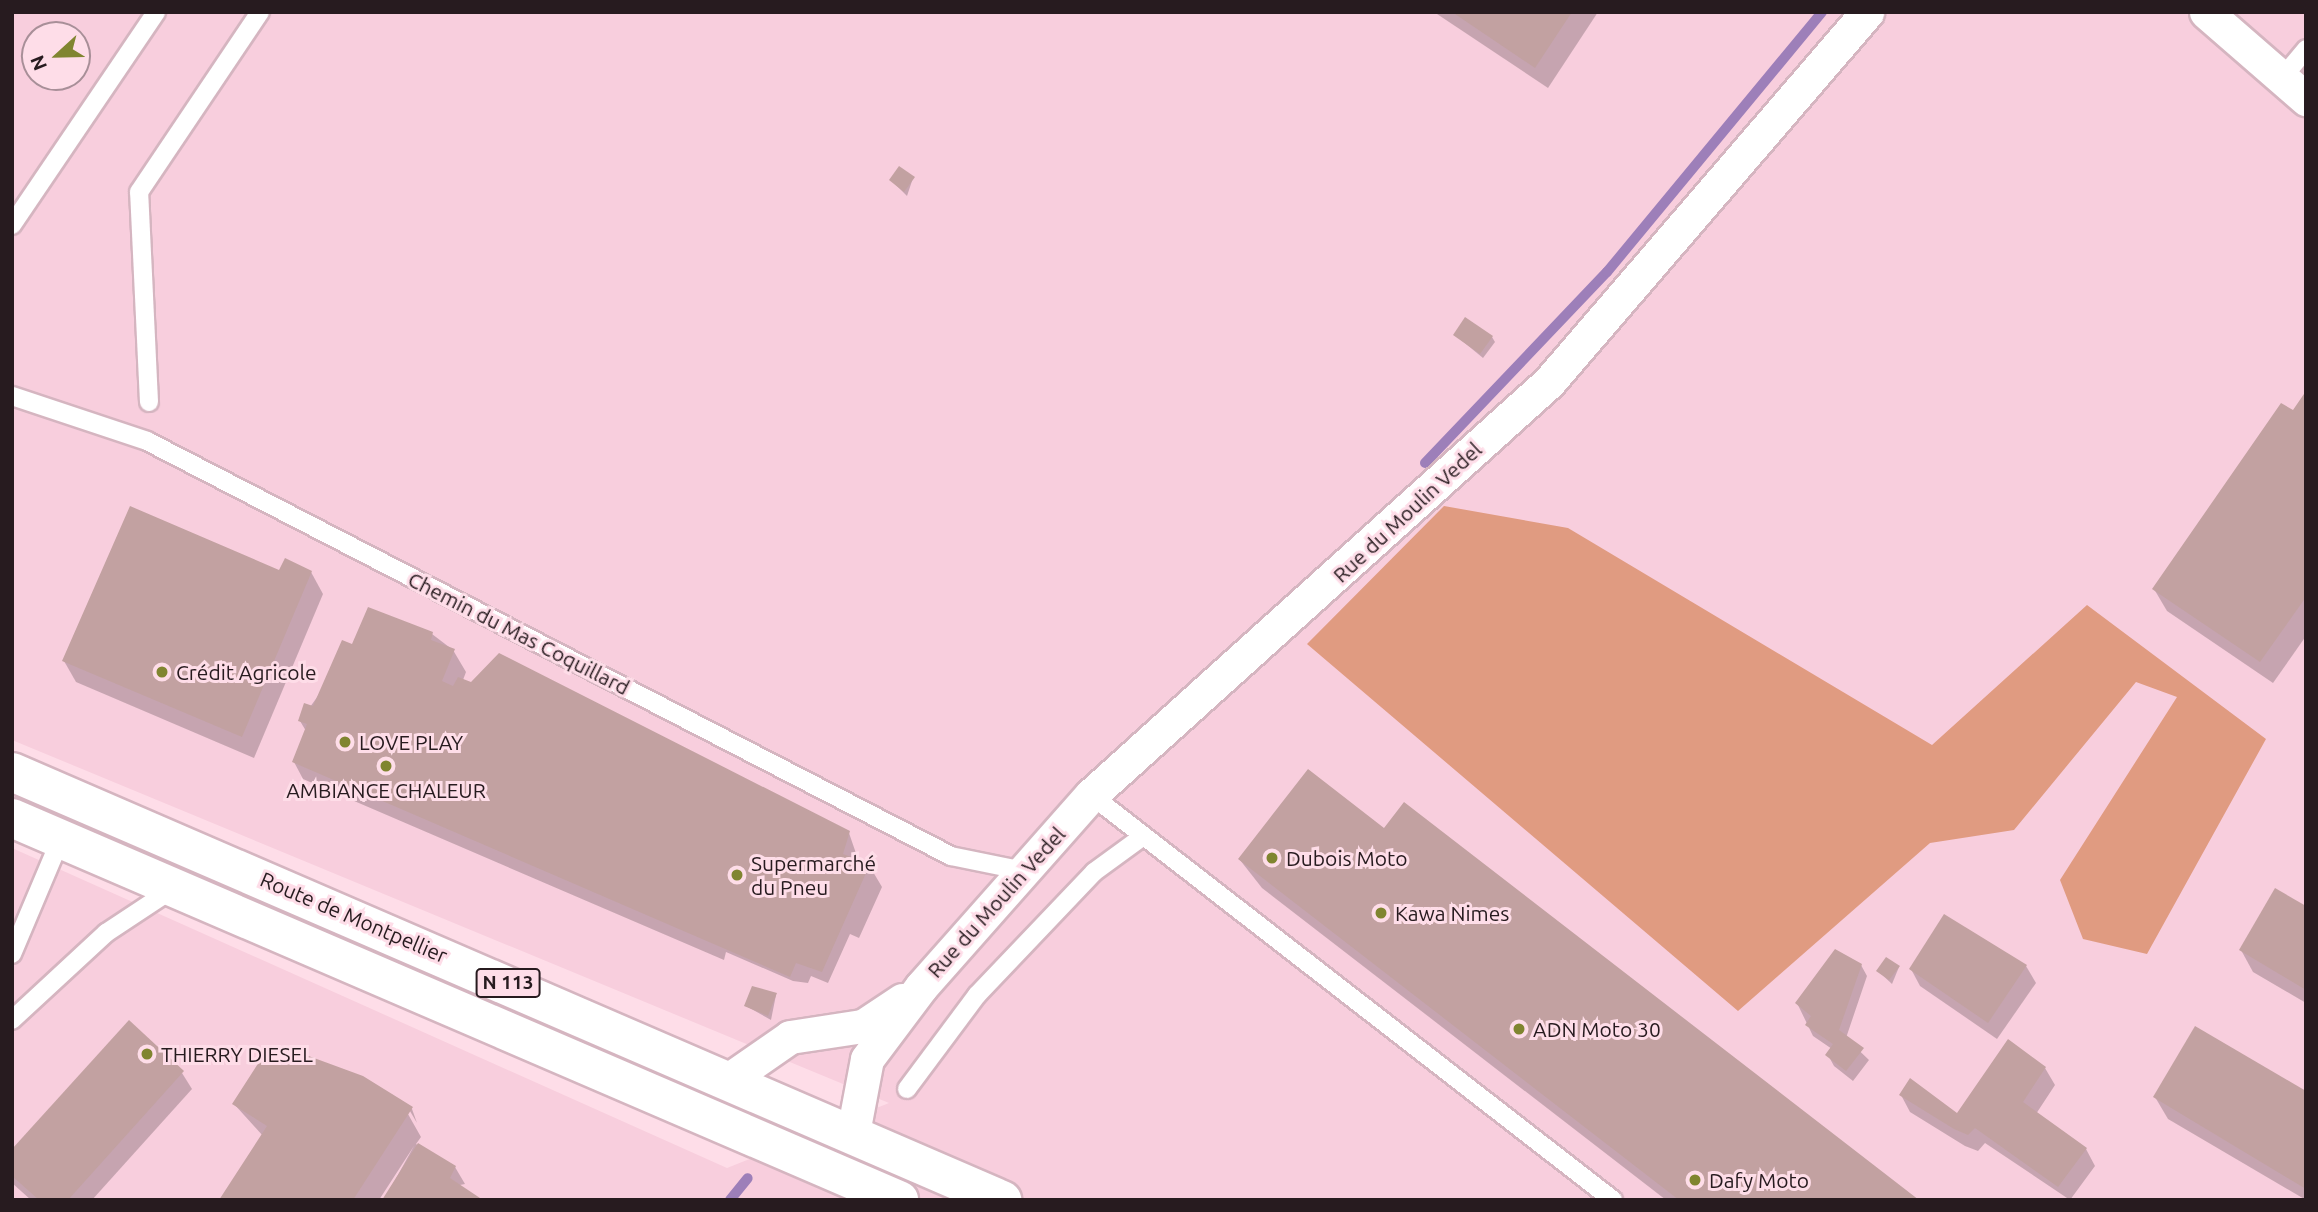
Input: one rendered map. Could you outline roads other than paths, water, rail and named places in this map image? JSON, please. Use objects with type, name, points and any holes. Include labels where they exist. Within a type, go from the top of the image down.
[{"type":"main road","name":"Route de Montpellier","points":[[12,772],[853,1133],[1002,1200]]},
{"type":"main road","name":"Route de Montpellier","points":[[12,818],[899,1200]]},
{"type":"street","name":"Rue du Moulin Vedel","points":[[853,1133],[867,1059],[921,987],[1091,795],[1549,382],[1867,12]]},
{"type":"street","points":[[2206,12],[2294,89]]},
{"type":"street","name":"Rue du Moulin Vedel","points":[[728,1080],[790,1037],[863,1026],[921,987]]},
{"type":"lane","points":[[12,225],[156,12]]},
{"type":"lane","points":[[149,402],[139,192],[260,12]]},
{"type":"lane","points":[[2294,89],[2306,49]]},
{"type":"lane","name":"Chemin du Mas Coquillard","points":[[12,396],[147,440],[951,856],[1025,871]]},
{"type":"lane","points":[[1091,795],[1613,1200]]},
{"type":"lane","points":[[906,1089],[977,995],[1094,872],[1142,837]]},
{"type":"lane","points":[[12,954],[61,838]]},
{"type":"lane","points":[[12,1020],[106,933],[175,887]]},
{"type":"waterway","points":[[1425,463],[1607,272],[1822,12]]},
{"type":"waterway","points":[[730,1200],[748,1178]]},
{"type":"place","name":"Crédit Agricole","points":[[162,672]]},
{"type":"place","name":"LOVE PLAY","points":[[345,742]]},
{"type":"place","name":"AMBIANCE CHALEUR","points":[[386,766]]},
{"type":"place","name":"Dubois Moto","points":[[1272,858]]},
{"type":"place","name":"Supermarché du Pneu","points":[[737,875]]},
{"type":"place","name":"Kawa Nimes","points":[[1381,913]]},
{"type":"place","name":"ADN Moto 30","points":[[1519,1029]]},
{"type":"place","name":"THIERRY DIESEL","points":[[147,1054]]},
{"type":"place","name":"Dafy Moto","points":[[1695,1180]]}]
